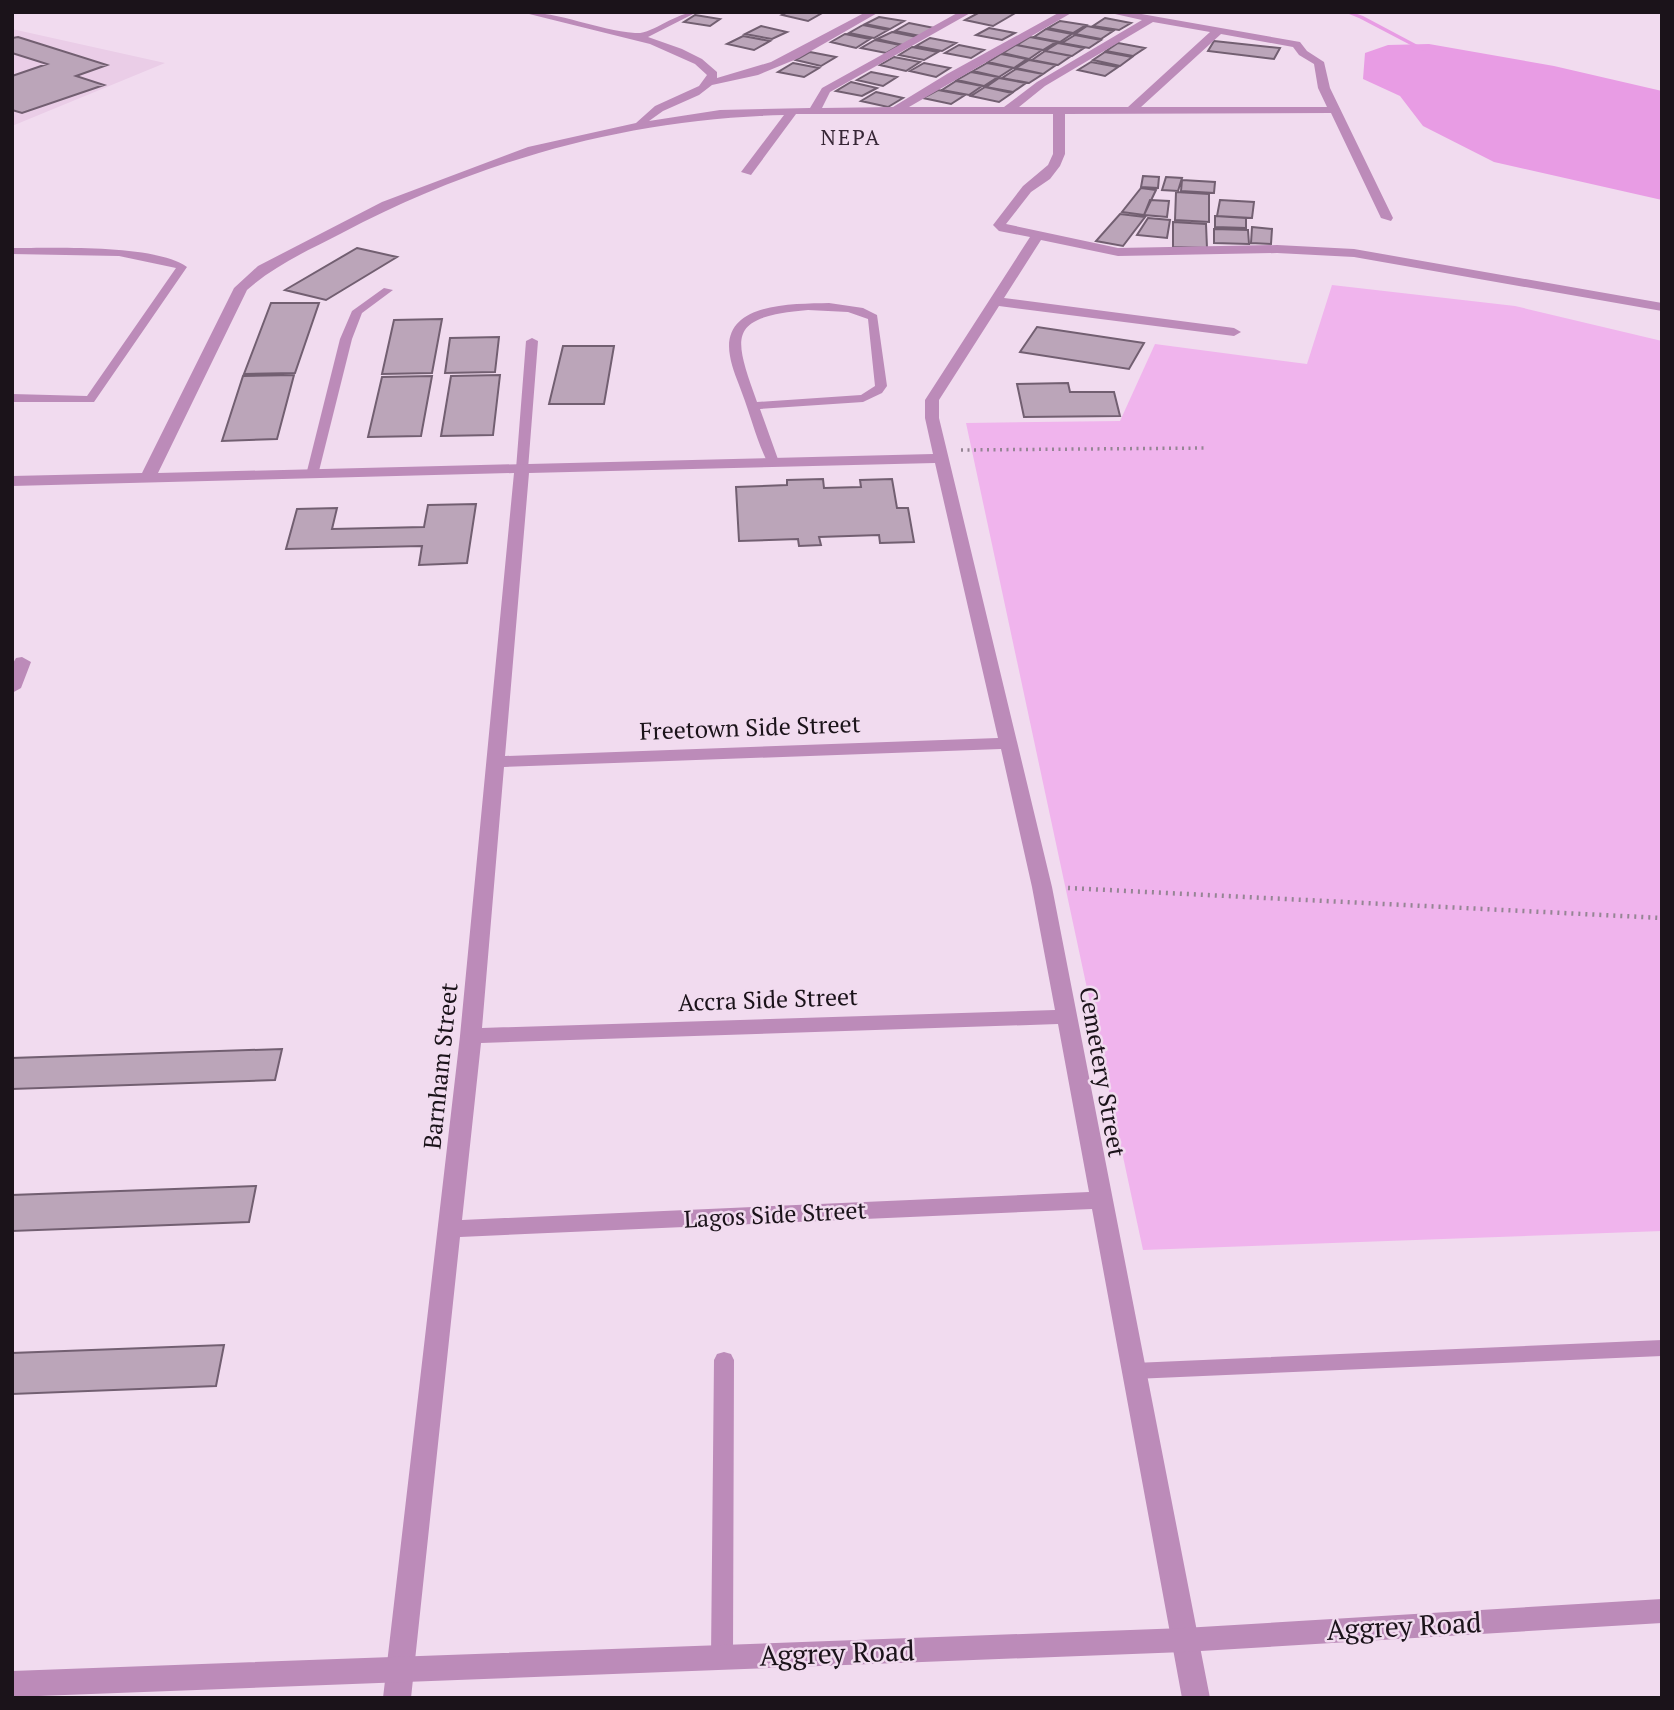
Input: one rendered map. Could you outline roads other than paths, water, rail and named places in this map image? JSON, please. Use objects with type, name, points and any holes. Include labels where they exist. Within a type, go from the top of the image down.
[{"type":"street","points":[[526,12],[676,47],[713,74],[711,82]]},
{"type":"street","points":[[638,38],[691,12]]},
{"type":"street","points":[[639,125],[652,112],[711,82],[738,79],[774,65],[874,12]]},
{"type":"street","points":[[814,111],[826,90],[967,12]]},
{"type":"street","points":[[897,110],[951,76],[1068,12]]},
{"type":"street","points":[[1111,12],[1296,44],[1303,53],[1319,62],[1324,88],[1387,218]]},
{"type":"street","points":[[1008,110],[1041,84],[1150,20]]},
{"type":"street","points":[[1131,110],[1217,32]]},
{"type":"street","points":[[147,479],[241,288],[264,269],[386,205],[532,149],[581,136],[720,113],[897,110],[1334,110]]},
{"type":"street","points":[[1059,110],[1059,154],[1054,166],[1046,176],[1027,189],[999,225],[1118,252],[1277,249],[1354,253],[1662,307]]},
{"type":"street","points":[[747,172],[793,111]]},
{"type":"street","name":"Cemetery Street","points":[[1038,235],[932,400],[932,418],[1042,887],[1196,1698]]},
{"type":"street","points":[[994,302],[1234,332]]},
{"type":"street","points":[[12,481],[773,462],[941,454]]},
{"type":"street","name":"Barnham Street","points":[[397,1698],[471,1036],[522,469]]},
{"type":"street","points":[[12,688],[22,662]]},
{"type":"street","name":"Freetown Side Street","points":[[495,762],[1007,743]]},
{"type":"street","name":"Accra Side Street","points":[[471,1036],[1066,1017]]},
{"type":"street","name":"Lagos Side Street","points":[[450,1229],[1100,1200]]},
{"type":"street","name":"Aggrey Road","points":[[12,1684],[1184,1640],[1662,1611]]},
{"type":"lane","points":[[12,251],[118,251],[150,256],[182,267],[90,400],[12,398]]},
{"type":"lane","points":[[312,475],[346,339],[357,310],[388,290]]},
{"type":"lane","points":[[753,405],[863,398],[878,391],[881,386],[873,317],[861,309],[838,307],[778,310],[744,321],[739,327],[735,353],[753,405],[773,462]]},
{"type":"lane","points":[[522,469],[532,341]]},
{"type":"lane","points":[[1134,1371],[1662,1348]]},
{"type":"lane","points":[[722,1657],[724,1360]]},
{"type":"waterway","points":[[1346,12],[1424,50]]},
{"type":"district","name":"NEPA","points":[[851,138]]}]
